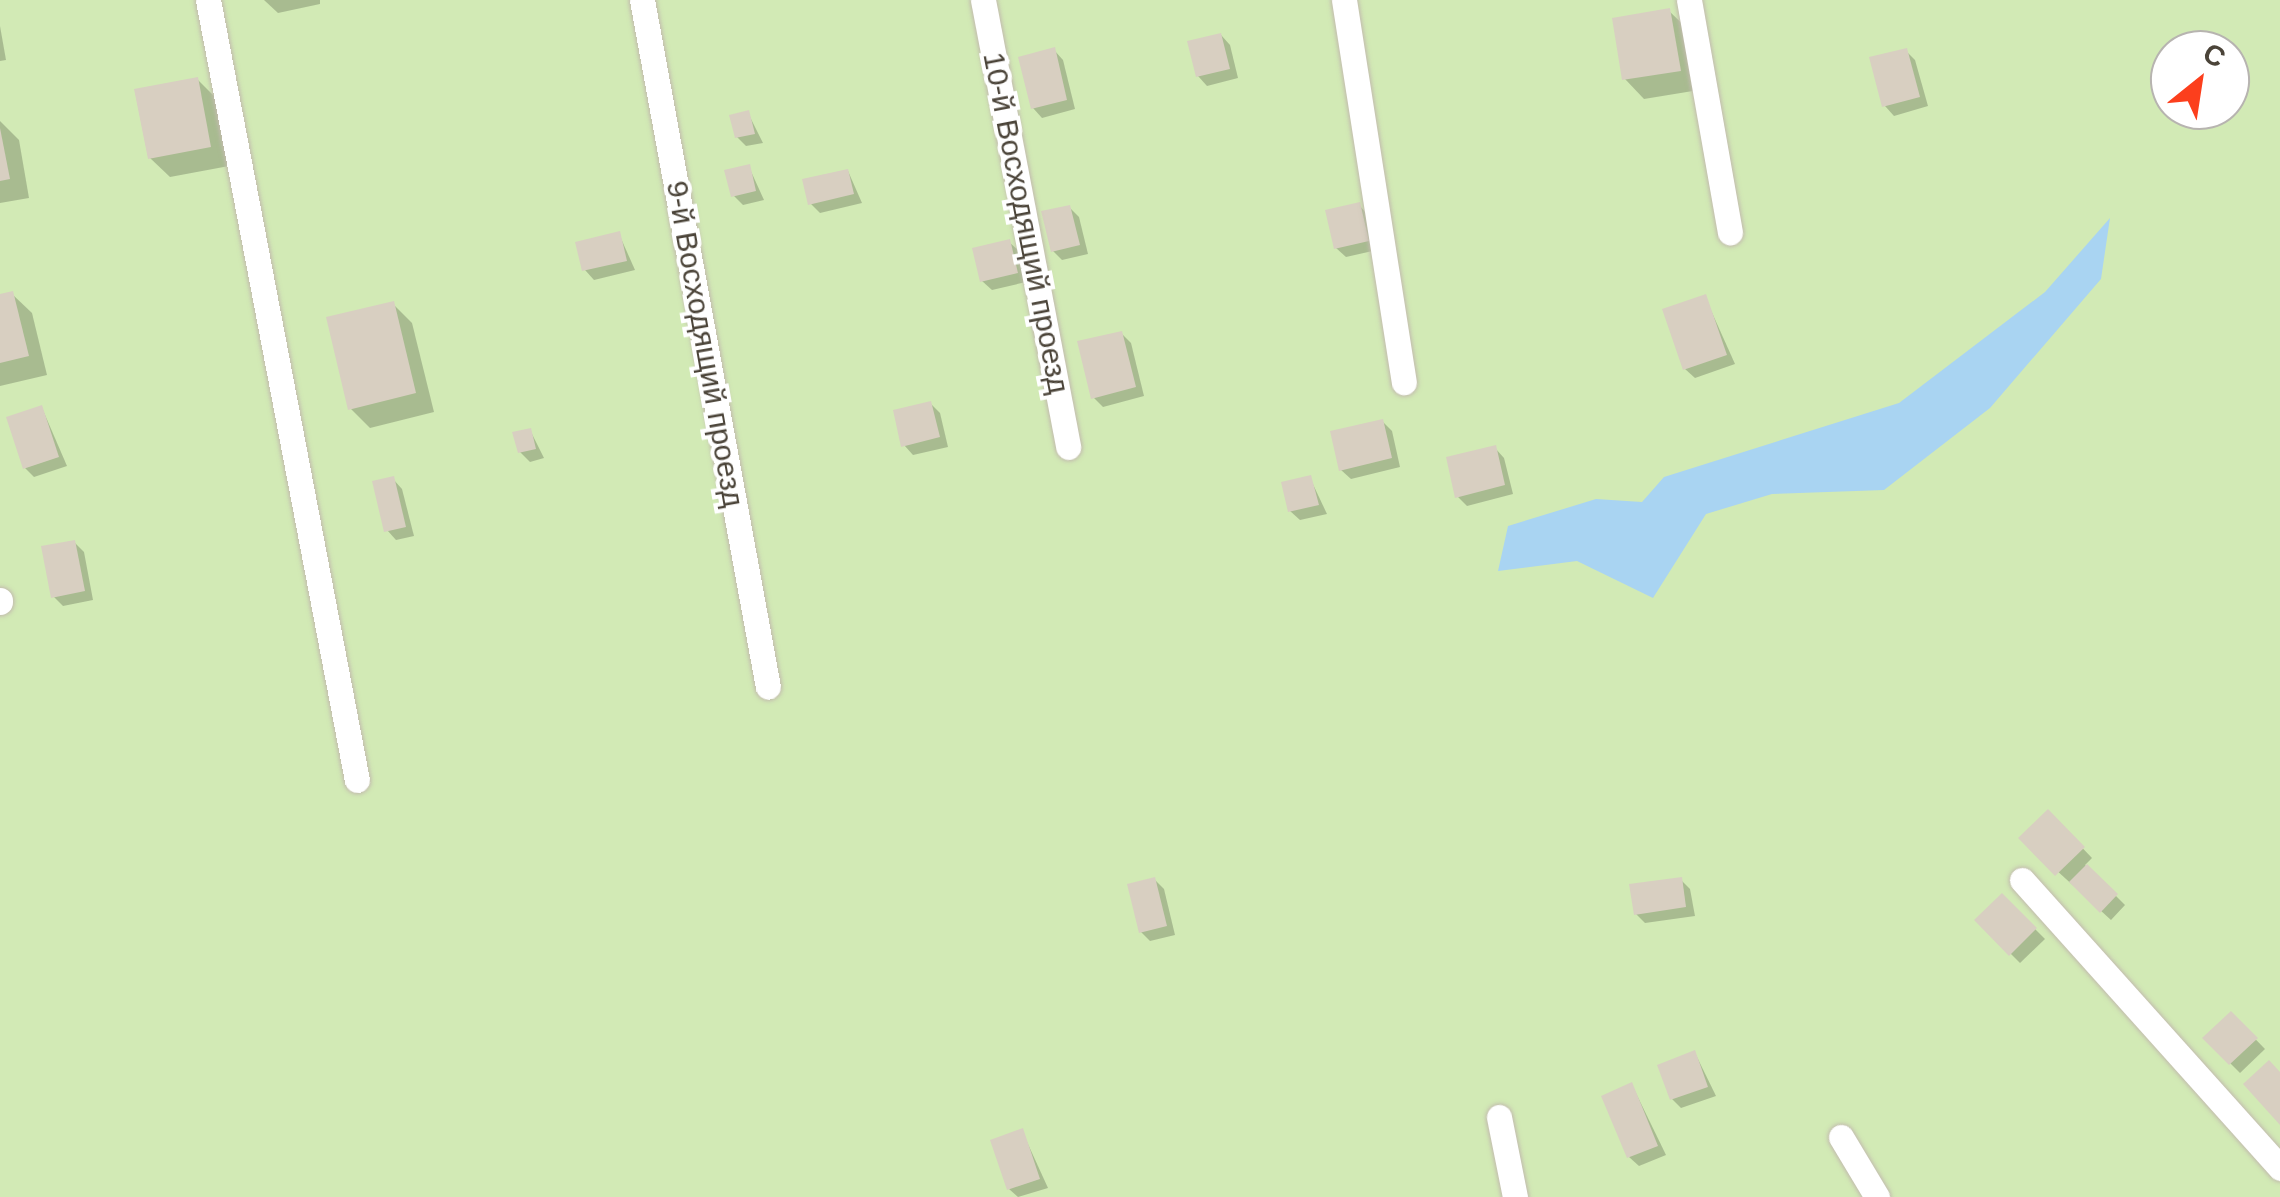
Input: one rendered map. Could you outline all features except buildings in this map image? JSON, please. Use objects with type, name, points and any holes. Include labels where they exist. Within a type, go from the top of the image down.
[{"type":"lane","points":[[208,0],[357,780]]},
{"type":"lane","name":"9-й Восходящий проезд","points":[[642,0],[768,688]]},
{"type":"lane","name":"10-й Восходящий проезд","points":[[983,0],[1068,447]]},
{"type":"lane","points":[[1344,0],[1404,382]]},
{"type":"lane","points":[[1689,0],[1730,232]]},
{"type":"lane","points":[[2022,880],[2280,1168]]},
{"type":"lane","points":[[1499,1116],[1516,1197]]},
{"type":"lane","points":[[1842,1137],[1877,1197]]},
{"type":"green space","points":[[0,0],[2280,0],[2280,1197],[0,1197]]},
{"type":"water","points":[[2110,218],[2101,279],[1990,408],[1884,490],[1772,494],[1706,514],[1653,598],[1577,561],[1498,571],[1508,526],[1596,499],[1642,502],[1664,477],[1899,403],[2045,292]]}]
